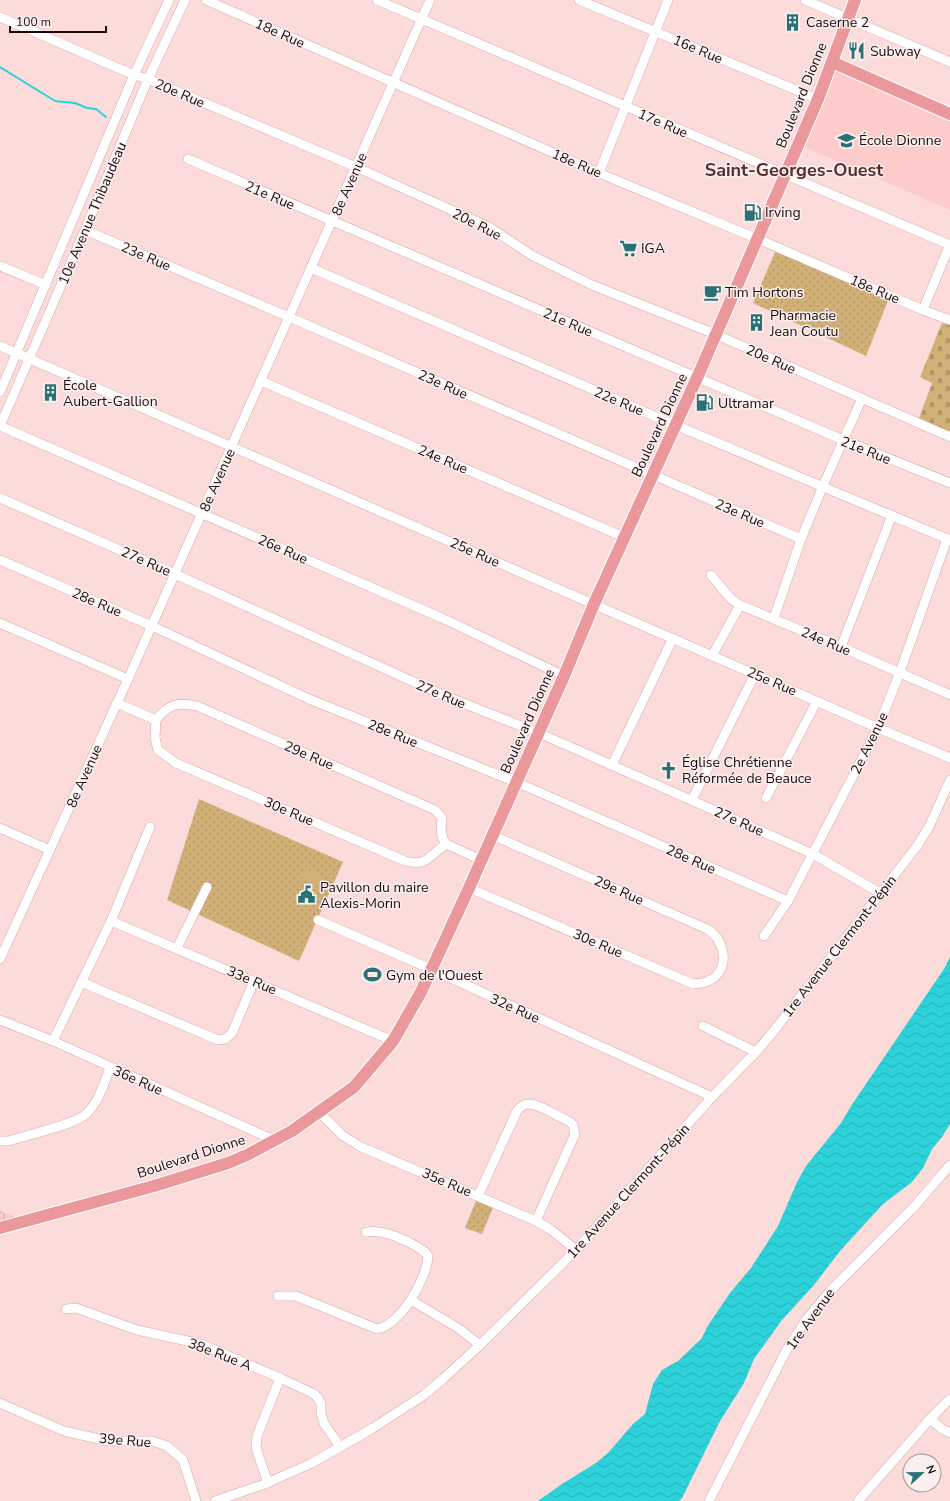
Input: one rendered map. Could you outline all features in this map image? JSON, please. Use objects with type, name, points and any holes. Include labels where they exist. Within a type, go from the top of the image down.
[{"type":"main road","name":"Boulevard Dionne","points":[[0,1228],[154,1186],[228,1163],[276,1141],[320,1113],[354,1087],[393,1041],[414,1007],[469,888],[539,733],[594,604],[697,378],[818,99],[855,0]]},
{"type":"main road","points":[[832,62],[950,114]]},
{"type":"street","name":"10e Avenue Thibaudeau","points":[[0,392],[134,75],[169,0]]},
{"type":"street","name":"10e Avenue Thibaudeau","points":[[0,426],[148,80],[185,0]]},
{"type":"street","name":"18e Rue","points":[[206,0],[599,173],[923,310],[950,320]]},
{"type":"street","name":"17e Rue","points":[[376,0],[950,244]]},
{"type":"street","name":"8e Avenue","points":[[0,959],[152,626],[430,0]]},
{"type":"street","name":"16e Rue","points":[[579,0],[818,99]]},
{"type":"street","points":[[599,173],[668,0]]},
{"type":"street","points":[[805,0],[950,62]]},
{"type":"street","name":"20e Rue","points":[[0,18],[356,167],[489,228],[533,256],[592,285],[715,334],[950,437]]},
{"type":"street","name":"21e Rue","points":[[188,159],[697,378],[843,440],[950,483]]},
{"type":"street","name":"23e Rue","points":[[85,230],[289,317],[801,540]]},
{"type":"street","points":[[923,310],[950,244]]},
{"type":"street","points":[[0,266],[46,285]]},
{"type":"street","name":"22e Rue","points":[[311,268],[675,425],[948,539]]},
{"type":"street","name":"25e Rue","points":[[0,346],[29,360],[232,446],[712,656],[950,758]]},
{"type":"street","name":"24e Rue","points":[[261,381],[624,537]]},
{"type":"street","points":[[774,618],[801,540],[862,398]]},
{"type":"street","name":"26e Rue","points":[[0,426],[442,618],[564,676]]},
{"type":"street","name":"27e Rue","points":[[0,498],[174,574],[445,696],[539,733],[813,854],[880,893]]},
{"type":"street","points":[[841,647],[892,515]]},
{"type":"street","name":"2e Avenue","points":[[764,936],[788,901],[878,728],[948,539]]},
{"type":"street","name":"28e Rue","points":[[0,560],[152,626],[309,699],[516,782],[788,901]]},
{"type":"street","name":"24e Rue","points":[[711,575],[731,599],[740,605],[900,672],[950,695]]},
{"type":"street","points":[[712,656],[740,605]]},
{"type":"street","points":[[0,623],[128,679]]},
{"type":"street","points":[[612,765],[673,638]]},
{"type":"street","points":[[692,800],[755,674]]},
{"type":"street","points":[[766,798],[817,701]]},
{"type":"street","points":[[117,703],[156,720]]},
{"type":"street","name":"29e Rue","points":[[156,720],[162,713],[172,706],[184,704],[197,706],[435,810],[442,818],[441,830],[446,844]]},
{"type":"street","name":"30e Rue","points":[[156,720],[155,738],[158,750],[176,763],[405,861],[417,864],[425,861],[446,844]]},
{"type":"street","name":"1re Avenue Clermont-Pépin","points":[[215,1501],[268,1483],[312,1463],[424,1395],[464,1361],[576,1250],[712,1097],[756,1052],[924,836],[937,811],[950,780]]},
{"type":"street","points":[[53,1041],[111,921],[150,827]]},
{"type":"street","points":[[0,828],[50,850]]},
{"type":"street","name":"29e Rue","points":[[492,835],[707,929],[718,937],[723,952],[723,965]]},
{"type":"street","points":[[446,844],[481,860]]},
{"type":"street","points":[[177,948],[207,887]]},
{"type":"street","name":"30e Rue","points":[[469,888],[693,984],[709,981],[723,965]]},
{"type":"street","name":"32e Rue","points":[[318,920],[431,969],[712,1097]]},
{"type":"street","name":"33e Rue","points":[[111,921],[393,1041]]},
{"type":"street","points":[[81,982],[218,1040],[225,1039],[232,1033],[254,981]]},
{"type":"street","name":"36e Rue","points":[[0,1020],[53,1041],[110,1068],[276,1141]]},
{"type":"street","points":[[703,1026],[756,1052]]},
{"type":"street","points":[[0,1141],[8,1141],[74,1121],[86,1115],[96,1100],[110,1068]]},
{"type":"street","points":[[478,1196],[513,1116],[520,1107],[529,1104],[539,1107],[570,1122],[575,1129],[574,1138],[536,1221]]},
{"type":"street","name":"35e Rue","points":[[320,1113],[342,1135],[361,1147],[536,1221],[550,1229],[576,1250]]},
{"type":"street","name":"1re Avenue","points":[[709,1501],[786,1350],[806,1320],[830,1290],[913,1208],[950,1165]]},
{"type":"street","points":[[278,1296],[296,1296],[377,1329],[390,1323],[411,1300],[427,1266],[428,1256],[419,1247],[387,1234],[380,1232],[366,1232]]},
{"type":"street","points":[[411,1300],[458,1328],[480,1345]]},
{"type":"street","name":"38e Rue A","points":[[66,1309],[76,1308],[138,1330],[200,1344],[314,1394],[321,1404],[321,1412],[324,1423],[340,1447]]},
{"type":"street","points":[[268,1483],[255,1442],[280,1378]]},
{"type":"street","points":[[858,1501],[950,1399]]},
{"type":"street","name":"39e Rue","points":[[0,1403],[64,1431],[108,1440],[152,1441],[167,1446],[183,1460],[196,1501]]},
{"type":"street","points":[[930,1420],[950,1433]]},
{"type":"shaded area","points":[[832,62],[950,113],[950,210],[798,144]]},
{"type":"shaded area","points":[[0,1211],[25,1221],[0,1228]]},
{"type":"green space","points":[[776,250],[889,298],[866,356],[753,303]]},
{"type":"green space","points":[[942,323],[950,325],[950,432],[919,418],[932,383],[920,377]]},
{"type":"green space","points":[[199,799],[343,862],[299,961],[167,900]]},
{"type":"green space","points":[[305,868],[325,877],[320,887],[301,879]]},
{"type":"green space","points":[[478,1196],[495,1203],[482,1234],[465,1228]]},
{"type":"water","points":[[950,957],[950,1124],[932,1149],[923,1168],[912,1182],[883,1204],[840,1251],[814,1285],[782,1320],[754,1359],[744,1383],[720,1421],[682,1498],[679,1501],[538,1501],[596,1463],[608,1453],[633,1424],[645,1414],[653,1384],[662,1370],[678,1361],[702,1338],[707,1327],[730,1293],[751,1268],[778,1226],[797,1182],[806,1166],[841,1123],[944,969]]},
{"type":"waterway","points":[[0,67],[55,101],[75,103],[87,108],[96,109],[106,117]]},
{"type":"place","name":"Caserne 2","points":[[793,22]]},
{"type":"place","name":"Subway","points":[[857,51]]},
{"type":"place","name":"École Dionne","points":[[846,140]]},
{"type":"place","name":"Irving","points":[[752,212]]},
{"type":"place","name":"IGA","points":[[628,248]]},
{"type":"place","name":"Tim Hortons","points":[[712,292]]},
{"type":"place","name":"Pharmacie Jean Coutu","points":[[757,323]]},
{"type":"place","name":"École Aubert-Gallion","points":[[50,393]]},
{"type":"place","name":"Ultramar","points":[[705,403]]},
{"type":"place","name":"Église Chrétienne Réformée de Beauce","points":[[669,770]]},
{"type":"place","name":"Pavillon du maire Alexis-Morin","points":[[307,895]]},
{"type":"place","name":"Gym de l'Ouest","points":[[373,975]]},
{"type":"district","name":"Saint-Georges-Ouest","points":[[794,170]]}]
